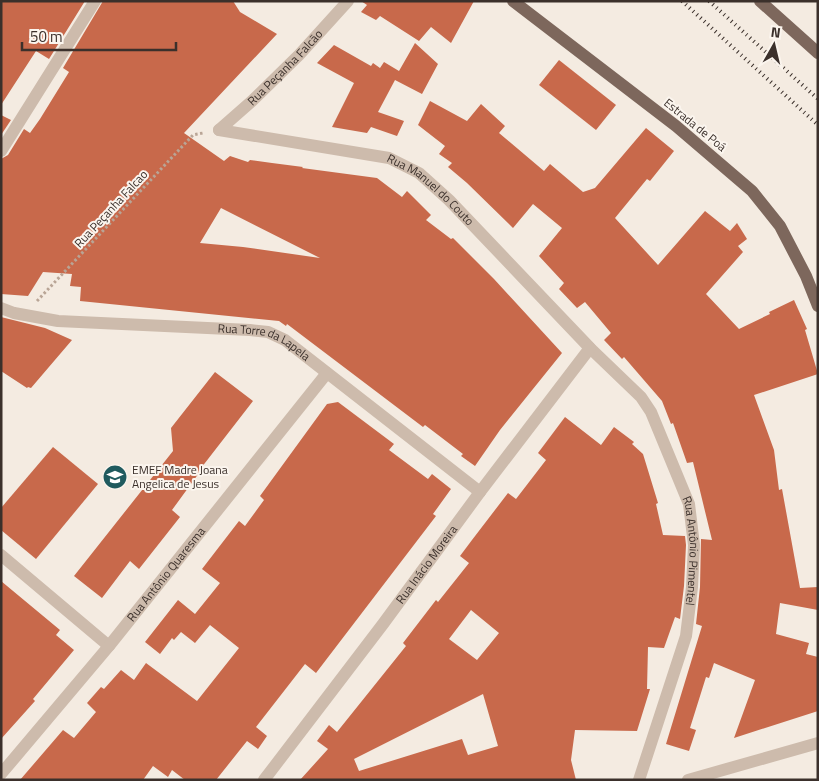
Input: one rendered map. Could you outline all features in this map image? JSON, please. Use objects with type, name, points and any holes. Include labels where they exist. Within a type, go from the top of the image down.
[{"type":"main road","name":"Estrada de Poá","points":[[513,1],[676,126],[752,191],[780,226],[806,276],[818,306]]},
{"type":"main road","points":[[760,1],[818,53]]},
{"type":"street","points":[[1,151],[95,1]]},
{"type":"street","name":"Rua Peçanha Falcão","points":[[219,130],[285,68],[348,1]]},
{"type":"street","name":"Rua Manuel do Couto","points":[[219,130],[388,158],[420,173],[449,200],[590,348]]},
{"type":"street","name":"Rua Torre da Lapela","points":[[1,308],[58,321],[268,332],[285,340],[480,492]]},
{"type":"street","name":"Rua Inácio Moreira","points":[[264,780],[590,348]]},
{"type":"street","name":"Rua Antônio Pimentel","points":[[590,348],[642,398],[651,412],[688,504],[694,545],[692,587],[686,636],[639,780]]},
{"type":"street","name":"Rua Antônio Quaresma","points":[[1,774],[109,646],[327,372]]},
{"type":"street","points":[[1,555],[109,646]]},
{"type":"street","points":[[688,780],[818,743]]},
{"type":"path","name":"Rua Peçanha Falcao","points":[[25,314],[193,135],[219,130]]},
{"type":"building","points":[[1,1],[85,1],[49,59],[36,51],[1,105]]},
{"type":"building","points":[[103,1],[233,1],[240,12],[277,34],[184,133],[224,161],[230,156],[248,162],[250,160],[377,178],[402,197],[407,191],[431,215],[426,220],[451,239],[453,238],[494,279],[562,353],[500,430],[475,466],[461,456],[463,454],[425,425],[423,427],[287,324],[286,326],[279,321],[80,301],[81,287],[70,286],[72,274],[43,272],[28,296],[1,294],[1,159],[8,155],[24,129],[30,133],[40,119],[69,72],[63,68]],"holes":[[[221,208],[320,258],[243,247],[200,243]]]},
{"type":"building","points":[[361,1],[474,1],[451,43],[431,27],[419,41],[380,16],[376,20],[361,12],[367,5]]},
{"type":"building","points":[[415,43],[438,64],[422,94],[395,80],[378,112],[404,121],[397,136],[371,127],[367,133],[332,127],[354,83],[317,63],[334,45],[371,66],[373,63],[380,68],[384,62],[399,71]]},
{"type":"building","points":[[559,60],[616,105],[596,130],[539,85]]},
{"type":"building","points":[[430,101],[467,121],[481,104],[505,126],[499,133],[544,171],[550,164],[583,192],[595,188],[646,128],[674,151],[650,181],[647,179],[615,218],[658,265],[705,211],[730,231],[737,223],[747,239],[738,246],[743,252],[706,294],[739,329],[794,300],[807,329],[805,330],[818,374],[754,395],[774,450],[779,490],[782,489],[800,588],[818,587],[818,610],[780,603],[776,634],[809,643],[806,654],[818,657],[818,711],[734,738],[755,680],[714,663],[709,678],[706,677],[690,728],[696,730],[689,751],[666,744],[702,626],[696,624],[700,587],[701,539],[712,540],[693,462],[687,463],[673,423],[671,424],[662,401],[624,357],[622,359],[604,340],[611,333],[585,302],[577,308],[559,289],[564,283],[539,256],[562,228],[533,204],[513,228],[448,167],[452,163],[439,154],[445,146],[418,125]]},
{"type":"building","points":[[1,115],[11,120],[1,135]]},
{"type":"building","points":[[1,317],[45,328],[72,340],[31,388],[27,388],[1,371]]},
{"type":"building","points":[[215,372],[253,401],[198,472],[172,510],[180,517],[139,569],[130,561],[102,598],[74,576],[173,451],[171,428]]},
{"type":"building","points":[[338,402],[394,444],[389,450],[428,479],[432,474],[451,489],[433,514],[436,516],[316,673],[305,664],[256,727],[267,736],[258,749],[247,741],[216,780],[185,780],[172,770],[168,777],[153,766],[143,780],[20,780],[63,730],[74,738],[96,712],[87,703],[101,687],[104,689],[121,670],[134,680],[146,663],[197,701],[239,648],[210,625],[195,643],[181,632],[174,640],[172,638],[160,654],[145,642],[178,600],[195,614],[220,583],[202,569],[239,521],[245,526],[264,500],[260,496],[327,404]]},
{"type":"building","points":[[565,417],[601,445],[614,427],[634,442],[632,444],[643,454],[658,503],[656,504],[663,535],[685,536],[684,586],[680,619],[675,617],[664,648],[648,647],[647,689],[650,689],[637,731],[575,730],[571,760],[576,780],[300,780],[328,749],[317,741],[329,725],[337,732],[406,646],[403,643],[436,600],[438,602],[469,563],[460,556],[508,493],[516,499],[546,460],[538,453]],"holes":[[[471,610],[499,633],[477,660],[449,639]],[[483,694],[498,746],[468,755],[462,739],[359,771],[354,759]]]},
{"type":"building","points":[[53,447],[98,484],[36,559],[1,530],[1,508]]},
{"type":"building","points":[[1,581],[60,630],[56,635],[74,650],[33,699],[35,701],[1,739]]},
{"type":"railway","points":[[682,1],[818,125]]},
{"type":"railway","points":[[709,1],[818,99]]},
{"type":"place","name":"EMEF Madre Joana Angelica de Jesus","points":[[115,477]]}]
